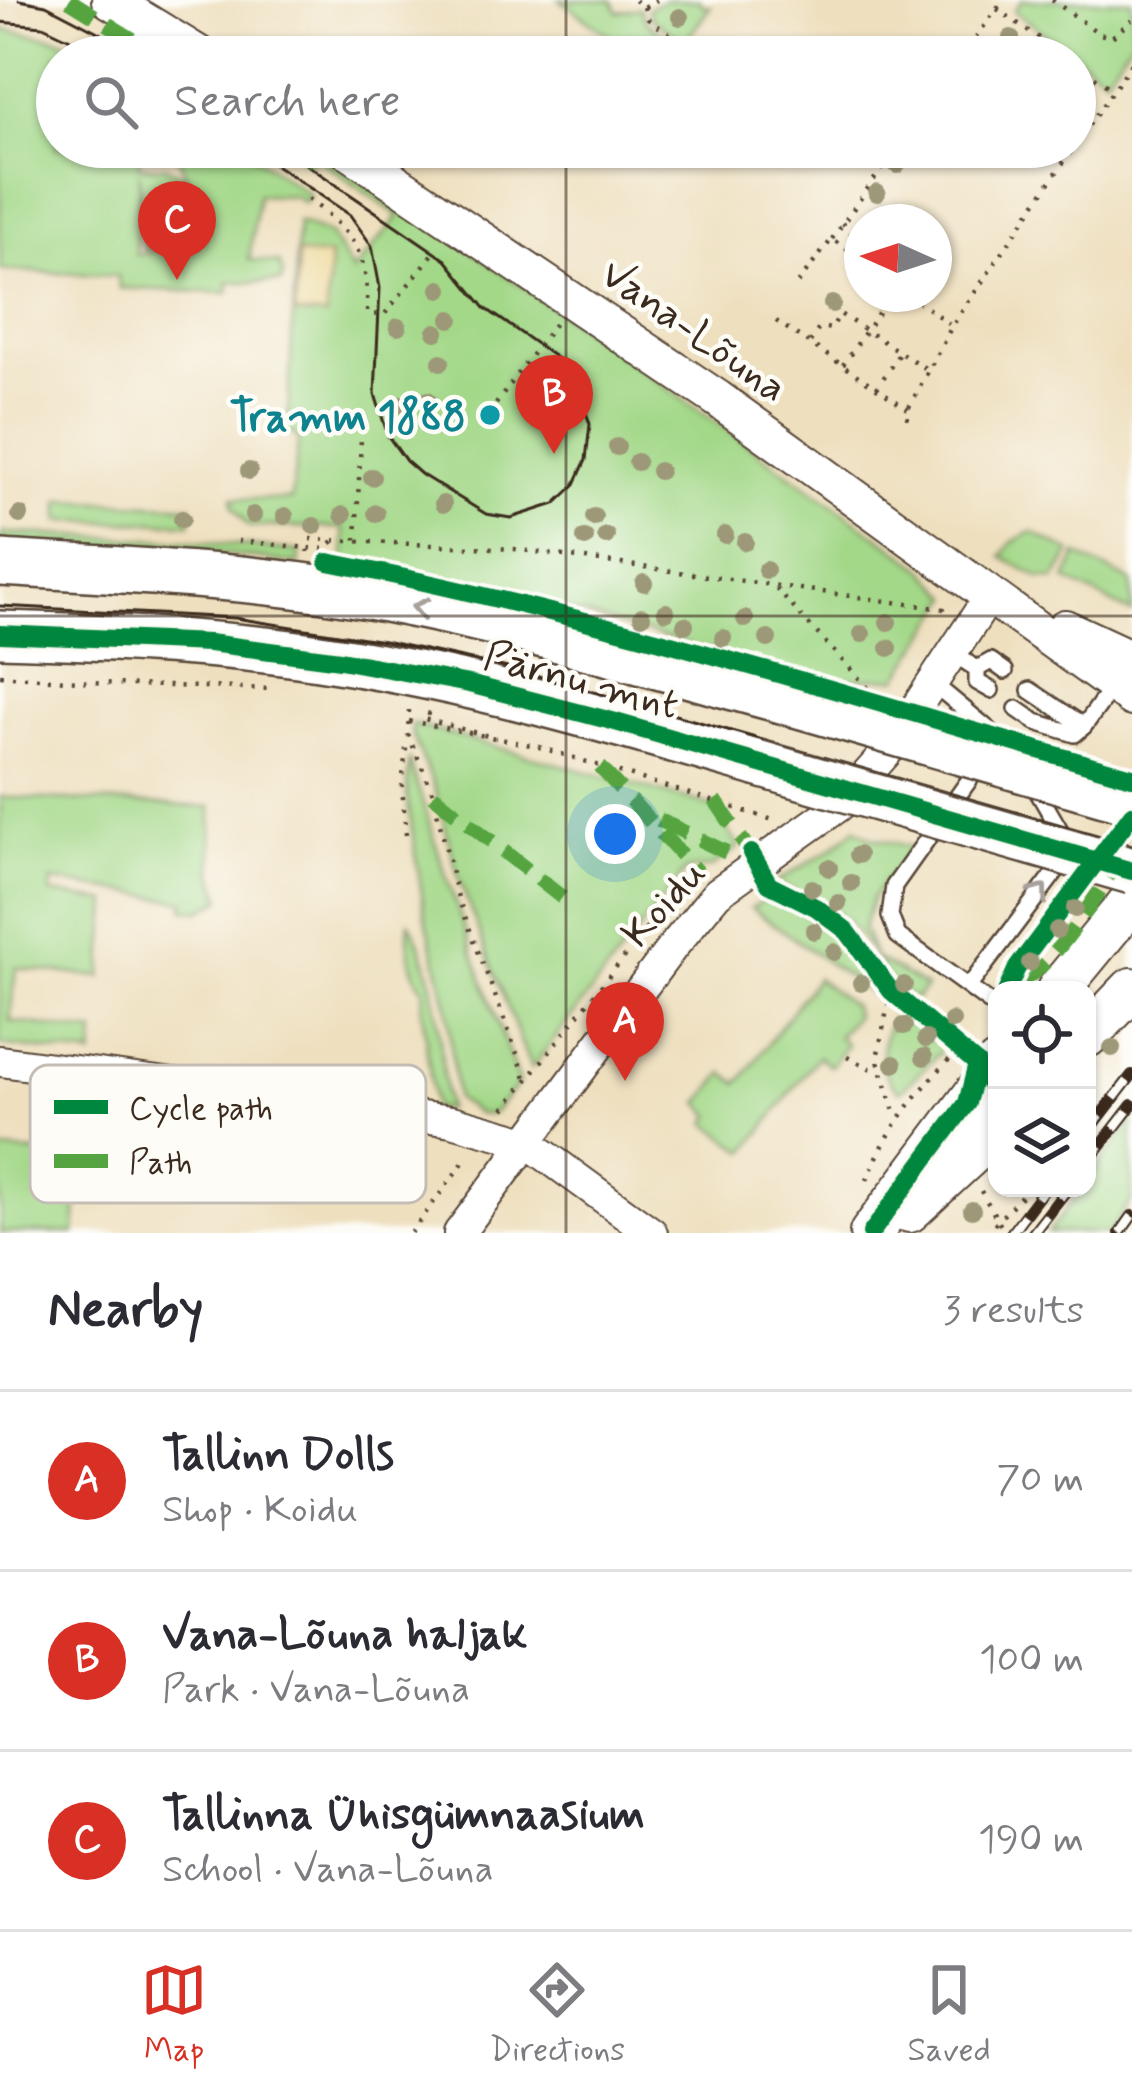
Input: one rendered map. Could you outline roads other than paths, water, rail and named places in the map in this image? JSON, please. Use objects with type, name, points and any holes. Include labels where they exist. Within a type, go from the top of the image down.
[{"type":"main road","name":"Pärnu mnt","points":[[0,563],[234,577],[349,592],[583,646],[1132,801]]},
{"type":"main road","name":"Pärnu mnt","points":[[0,634],[209,643],[340,660],[469,684],[1132,871]]},
{"type":"main road","points":[[1065,981],[1132,901]]},
{"type":"main road","points":[[871,1233],[981,1064]]},
{"type":"main road","points":[[887,1233],[988,1138]]},
{"type":"street","points":[[110,0],[169,36]]},
{"type":"street","name":"Vana-Lõuna","points":[[375,168],[572,299],[991,593],[1126,680]]},
{"type":"street","name":"Koidu","points":[[459,1233],[717,893],[839,806],[887,752],[934,685],[965,661],[991,593]]},
{"type":"street","points":[[1108,1013],[1132,973]]},
{"type":"street","points":[[0,1060],[37,1065]]},
{"type":"street","points":[[426,1117],[527,1142],[652,1233]]},
{"type":"lane","points":[[965,661],[991,662],[1005,671]]},
{"type":"lane","points":[[965,661],[977,682],[991,690]]},
{"type":"lane","points":[[1017,709],[1036,722],[1075,734],[1126,680]]},
{"type":"lane","points":[[934,685],[998,738],[1064,837],[1064,862],[970,985]]},
{"type":"lane","points":[[1030,690],[1084,726]]},
{"type":"lane","points":[[988,1000],[898,936],[890,916],[894,886],[998,738]]},
{"type":"tram line","points":[[19,0],[46,5],[106,36]]},
{"type":"tram line","points":[[0,22],[43,26],[64,36]]},
{"type":"tram line","points":[[280,168],[350,215],[372,246],[380,288],[375,394],[388,436],[406,461],[486,514],[511,518],[555,504],[574,486],[586,460],[590,424],[573,375],[485,308],[446,260],[312,168]]},
{"type":"tram line","points":[[0,606],[235,618],[384,641],[517,670],[1132,845]]},
{"type":"railway","points":[[1096,1121],[1132,1075]]},
{"type":"railway","points":[[1096,1151],[1132,1105]]},
{"type":"railway","points":[[1011,1233],[1038,1197]]},
{"type":"railway","points":[[1033,1233],[1061,1197]]},
{"type":"railway","points":[[1120,1233],[1132,1216]]},
{"type":"place","name":"Tallinna Ühisgümnaasium","points":[[177,280]]},
{"type":"place","name":"Tramm 1888","points":[[490,415]]},
{"type":"place","name":"Vana-Lõuna haljak","points":[[554,454]]},
{"type":"place","name":"Tallinn Dolls","points":[[625,1081]]}]
